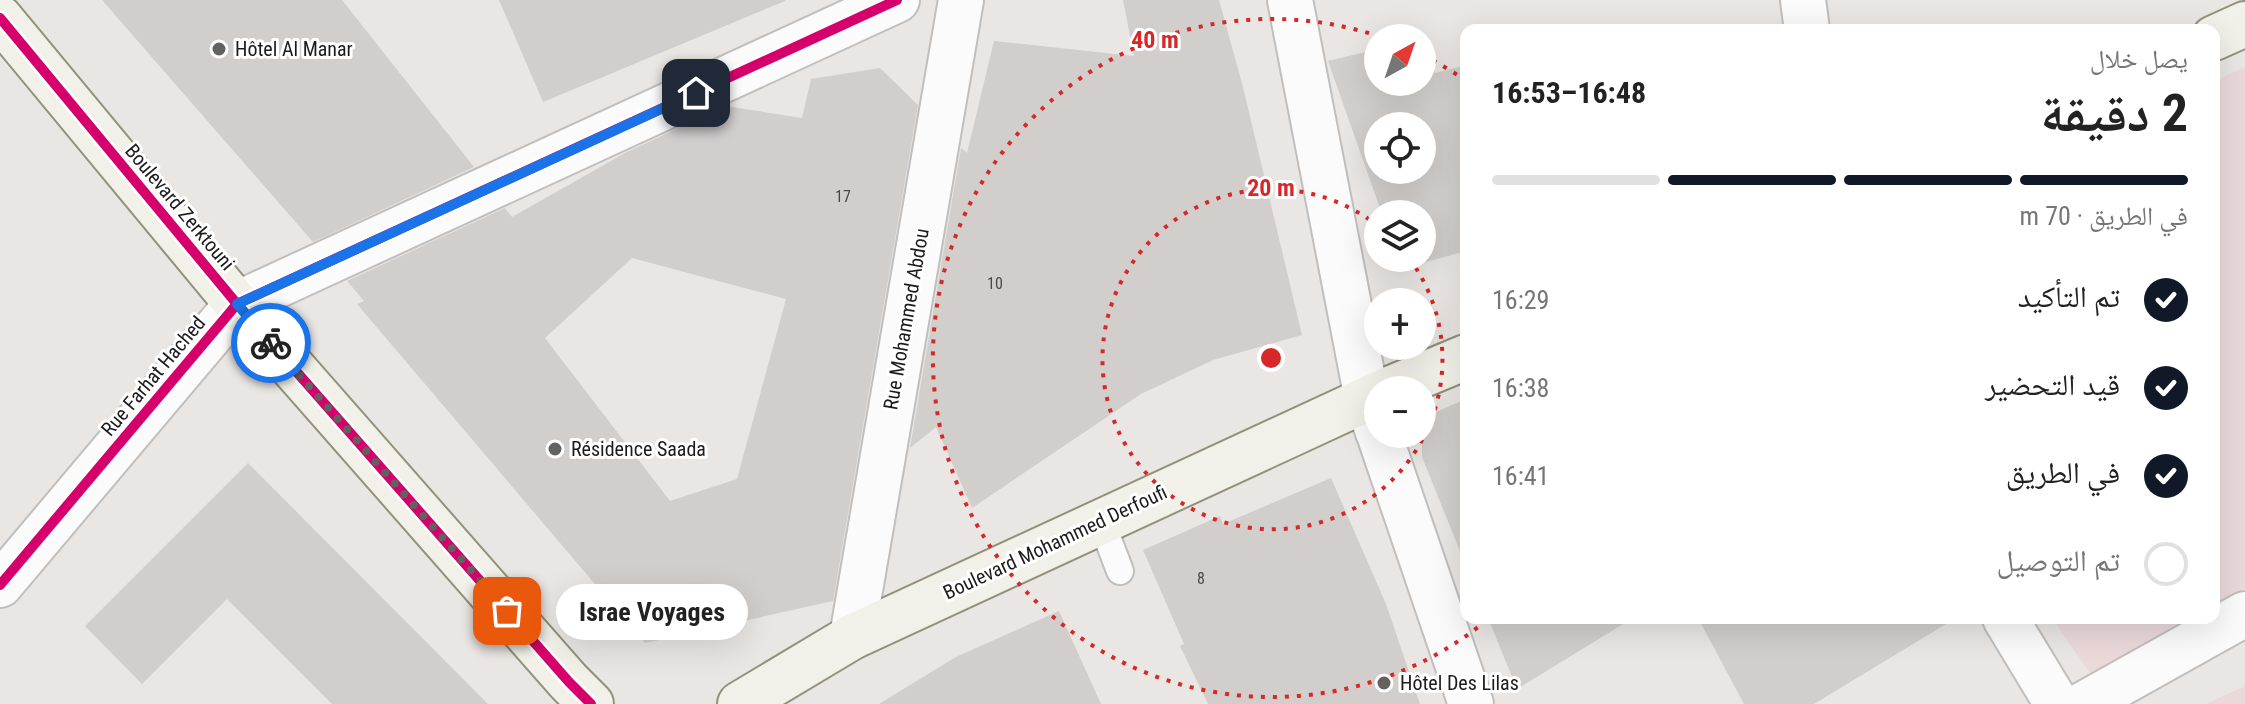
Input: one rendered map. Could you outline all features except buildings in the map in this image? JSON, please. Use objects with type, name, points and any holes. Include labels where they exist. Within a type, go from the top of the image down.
[{"type":"street","name":"Rue Farhat Hached","points":[[0,585],[237,304],[897,0]]},
{"type":"street","name":"Rue Mohammed Abdou","points":[[852,637],[961,0]]},
{"type":"street","points":[[1290,0],[1371,376]]},
{"type":"street","points":[[1803,0],[1806,24]]},
{"type":"street","name":"Boulevard Zerktouni","points":[[0,18],[237,304],[591,704]]},
{"type":"street","points":[[2220,35],[2245,24]]},
{"type":"street","name":"Boulevard Mohammed Derfoufi","points":[[1434,376],[1460,361]]},
{"type":"street","name":"Boulevard Mohammed Derfoufi","points":[[740,704],[852,637],[1101,521],[1364,416]]},
{"type":"street","points":[[1390,448],[1471,704]]},
{"type":"street","points":[[2084,704],[2245,614]]},
{"type":"street","points":[[2009,624],[2057,704]]},
{"type":"lane","points":[[1101,521],[1120,571]]},
{"type":"shaded area","points":[[2245,67],[2245,588],[2220,602],[2220,78]]},
{"type":"shaded area","points":[[2056,624],[2180,624],[2090,673]]},
{"type":"shaded area","points":[[2245,686],[2245,704],[2206,704]]},
{"type":"cycle path","points":[[0,585],[237,304],[897,0]]},
{"type":"cycle path","points":[[0,18],[237,304],[591,704]]},
{"type":"way so far","points":[[271,343],[507,611]]},
{"type":"place","name":"Hôtel Al Manar","points":[[219,49]]},
{"type":"place","name":"Résidence Saada","points":[[555,449]]},
{"type":"place","name":"Israe Voyages","points":[[507,611]]},
{"type":"place","name":"Hôtel Des Lilas","points":[[1384,683]]},
{"type":"route","points":[[271,343],[237,304],[696,93]]}]
